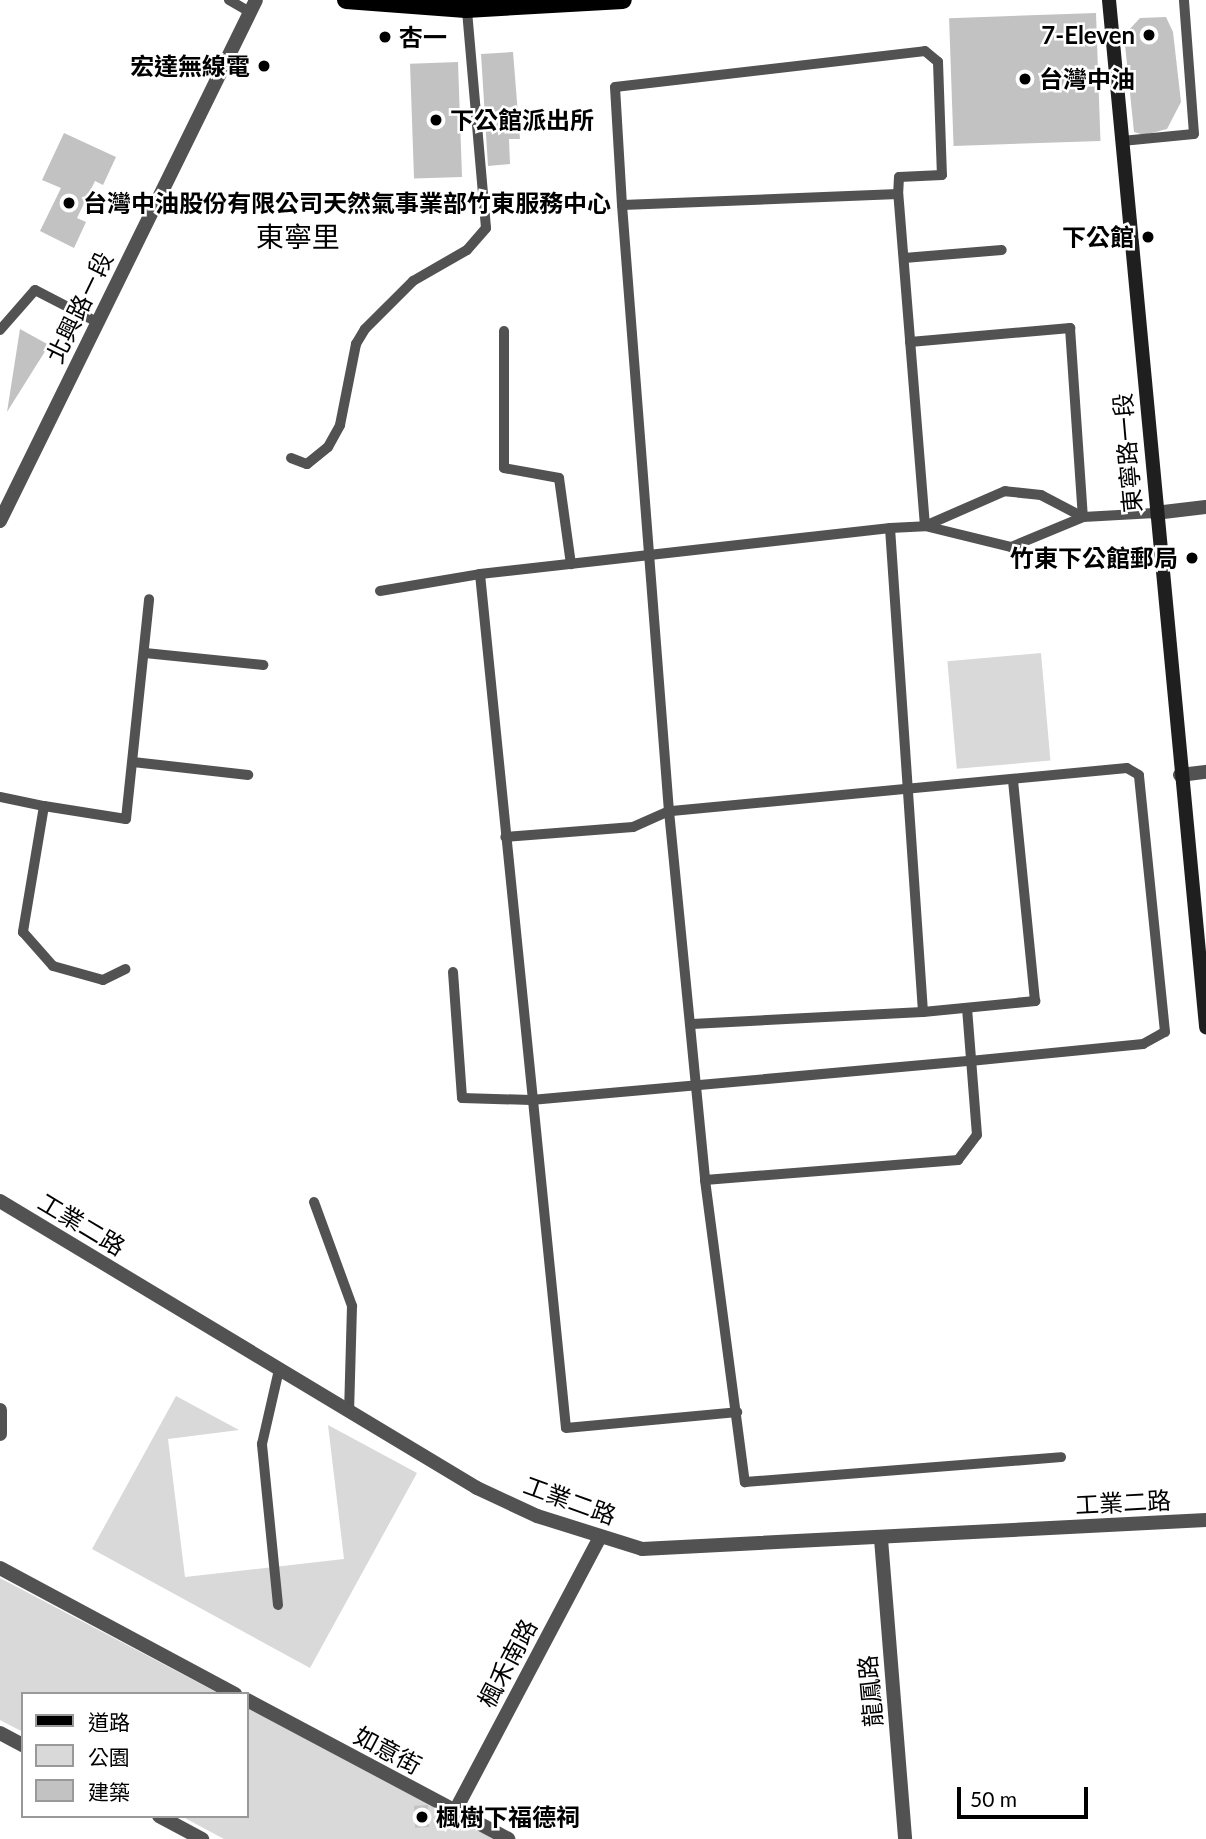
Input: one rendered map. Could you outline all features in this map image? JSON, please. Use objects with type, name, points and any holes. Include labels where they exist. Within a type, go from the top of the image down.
[{"type":"main road","points":[[346,0],[466,4],[623,0]]},
{"type":"main road","name":"東寧路一段","points":[[1109,0],[1155,513],[1206,1027]]},
{"type":"street","name":"北興路ㄧ段","points":[[0,521],[253,6]]},
{"type":"street","points":[[1155,513],[1206,507]]},
{"type":"street","points":[[1180,775],[1206,772]]},
{"type":"street","name":"工業二路","points":[[0,1201],[477,1488],[600,1537],[642,1549],[881,1539],[1206,1520]]},
{"type":"street","points":[[0,1410],[0,1434]]},
{"type":"street","name":"楓禾南路","points":[[455,1811],[600,1537]]},
{"type":"street","name":"龍鳳路","points":[[881,1539],[905,1839]]},
{"type":"street","points":[[0,1568],[231,1692]]},
{"type":"street","name":"如意街","points":[[248,1701],[508,1839]]},
{"type":"street","points":[[0,1733],[21,1744]]},
{"type":"street","points":[[163,1818],[202,1839]]},
{"type":"lane","points":[[229,0],[253,6]]},
{"type":"lane","points":[[1122,141],[1194,134],[1184,0]]},
{"type":"lane","points":[[290,458],[307,464],[328,447],[340,425],[356,344],[365,330],[413,282],[467,250],[486,228],[466,4]]},
{"type":"lane","points":[[925,526],[898,194],[899,177],[942,175],[938,62],[925,51],[615,88],[622,205],[652,554],[669,811],[698,1084],[705,1180],[745,1482],[1061,1457]]},
{"type":"lane","points":[[622,205],[898,194]]},
{"type":"lane","points":[[904,258],[1002,250]]},
{"type":"lane","points":[[0,330],[35,290],[97,322]]},
{"type":"lane","points":[[910,342],[1070,328],[1083,517]]},
{"type":"lane","points":[[504,331],[504,468],[558,478],[571,564]]},
{"type":"lane","points":[[925,526],[1005,491],[1041,495],[1083,517]]},
{"type":"lane","points":[[380,591],[480,574],[890,528],[925,526],[1011,547],[1083,517],[1155,513]]},
{"type":"lane","points":[[890,528],[923,1012]]},
{"type":"lane","points":[[480,574],[566,1428],[737,1412]]},
{"type":"lane","points":[[0,797],[126,819],[149,599]]},
{"type":"lane","points":[[145,653],[263,665]]},
{"type":"lane","points":[[133,762],[248,775]]},
{"type":"lane","points":[[453,972],[462,1098],[531,1100],[970,1061],[1143,1044],[1165,1032],[1139,775],[1127,768],[909,792],[669,811],[634,827],[505,837]]},
{"type":"lane","points":[[692,1024],[923,1012],[1035,1001],[1013,781]]},
{"type":"lane","points":[[44,806],[23,932],[52,966],[103,980],[126,969]]},
{"type":"lane","points":[[705,1180],[957,1160],[977,1135],[967,1009]]},
{"type":"lane","points":[[314,1202],[352,1306],[349,1411]]},
{"type":"lane","points":[[278,1605],[262,1444],[279,1370]]},
{"type":"green space","points":[[1041,653],[1050,761],[957,769],[947,661]]},
{"type":"green space","points":[[176,1396],[239,1430],[168,1439],[185,1577],[344,1559],[328,1425],[417,1473],[310,1668],[92,1549]]},
{"type":"green space","points":[[0,1578],[216,1692],[21,1692],[21,1731],[0,1720]]},
{"type":"green space","points":[[248,1709],[496,1839],[224,1839],[185,1818],[248,1818]]},
{"type":"building","name":"台灣中油","points":[[1096,13],[1100,141],[954,146],[949,18]]},
{"type":"building","points":[[1166,17],[1173,32],[1181,102],[1167,129],[1144,135],[1134,132],[1124,35],[1140,18]]},
{"type":"building","points":[[513,52],[520,139],[509,139],[510,164],[488,166],[481,54]]},
{"type":"building","name":"下公館派出所","points":[[458,62],[462,177],[414,179],[410,64]]},
{"type":"building","name":"台灣中油股份有限公司天然氣事業部竹東服務中心","points":[[64,133],[116,157],[103,185],[95,181],[77,218],[86,222],[74,248],[40,231],[61,188],[42,180]]},
{"type":"building","points":[[20,329],[49,345],[7,412]]},
{"type":"building","name":"楓樹下福德祠","points":[[428,1805],[429,1827],[415,1828],[414,1806]]},
{"type":"place","name":"7-Eleven","points":[[1149,35]]},
{"type":"place","name":"杏一","points":[[385,37]]},
{"type":"place","name":"宏達無線電","points":[[264,66]]},
{"type":"place","name":"台灣中油","points":[[1025,79]]},
{"type":"place","name":"下公館派出所","points":[[436,120]]},
{"type":"place","name":"台灣中油股份有限公司天然氣事業部竹東服務中心","points":[[69,203]]},
{"type":"place","name":"下公館","points":[[1148,237]]},
{"type":"place","name":"竹東下公館郵局","points":[[1192,558]]},
{"type":"place","name":"楓樹下福德祠","points":[[422,1817]]},
{"type":"district","name":"東寧里","points":[[298,236]]}]
